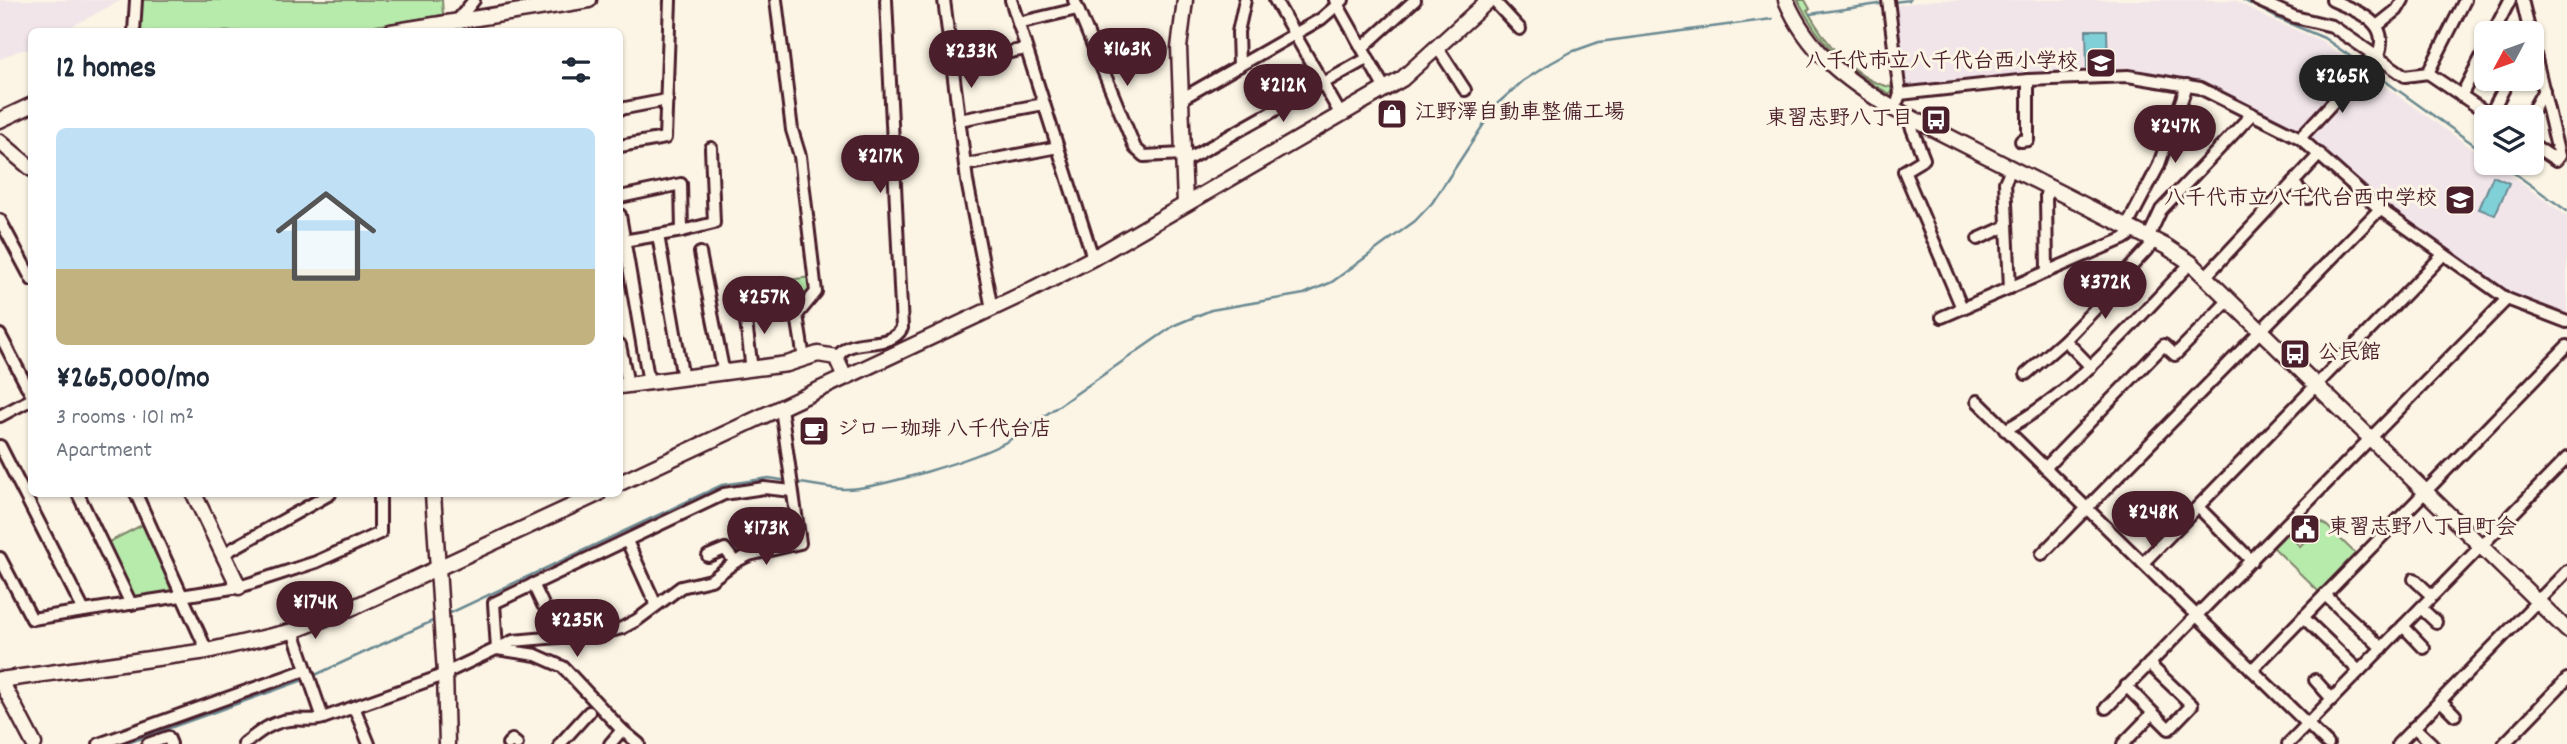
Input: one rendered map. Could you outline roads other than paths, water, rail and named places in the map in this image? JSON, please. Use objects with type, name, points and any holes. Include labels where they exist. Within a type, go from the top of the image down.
[{"type":"street","points":[[134,28],[136,0]]},
{"type":"street","points":[[448,25],[474,0]]},
{"type":"street","points":[[424,28],[589,0]]},
{"type":"street","points":[[623,145],[665,138],[670,0]]},
{"type":"street","points":[[776,0],[792,130],[800,156],[816,292],[797,315],[804,359]]},
{"type":"street","points":[[624,385],[787,365],[818,355],[836,357],[849,346],[880,342],[896,335],[902,328],[886,0]]},
{"type":"street","points":[[944,0],[965,165],[992,309]]},
{"type":"street","points":[[1011,0],[1093,258]]},
{"type":"street","points":[[1185,0],[1180,48],[1185,204]]},
{"type":"street","points":[[1239,66],[1238,32],[1245,0]]},
{"type":"street","points":[[1275,0],[1341,115]]},
{"type":"street","points":[[1018,23],[1076,4],[1135,148],[1144,156],[1183,158],[1323,84],[1365,53],[1415,0]]},
{"type":"street","points":[[623,482],[992,309],[1093,258],[1402,79],[1491,0],[1520,29]]},
{"type":"street","points":[[2257,0],[2295,17],[2332,26],[2370,62],[2405,76],[2428,73],[2474,105]]},
{"type":"street","points":[[2300,138],[2382,48],[2377,26],[2366,17],[2332,0]]},
{"type":"street","points":[[2377,26],[2397,10],[2403,0]]},
{"type":"street","points":[[2428,73],[2465,0]]},
{"type":"street","points":[[2500,21],[2510,0]]},
{"type":"street","points":[[2522,0],[2527,21]]},
{"type":"street","points":[[1181,99],[1321,19],[1338,2],[1385,89]]},
{"type":"street","points":[[1888,3],[1900,94],[1894,109]]},
{"type":"street","points":[[1791,11],[1810,42],[1855,86],[1916,121],[2152,239],[2191,263],[2567,630]]},
{"type":"street","points":[[1437,47],[1465,90]]},
{"type":"street","points":[[952,63],[1026,49]]},
{"type":"street","points":[[2461,96],[2474,72]]},
{"type":"street","points":[[1900,94],[2028,79],[2128,76],[2200,88],[2300,138],[2380,209],[2507,299],[2567,322]]},
{"type":"street","points":[[2021,141],[2028,140],[2028,79]]},
{"type":"street","points":[[1942,317],[2123,239],[2130,230],[2158,167],[2187,85]]},
{"type":"street","points":[[2544,90],[2559,156],[2556,160],[2544,152]]},
{"type":"street","points":[[623,107],[667,100]]},
{"type":"street","points":[[959,120],[1044,104]]},
{"type":"street","points":[[0,120],[28,107]]},
{"type":"street","points":[[2026,374],[2065,340],[2127,276],[2127,271],[2152,239],[2161,210],[2252,114]]},
{"type":"street","points":[[1916,121],[1911,126],[1924,159],[1904,171],[1962,308]]},
{"type":"street","points":[[0,142],[28,166]]},
{"type":"street","points":[[965,165],[1058,147]]},
{"type":"street","points":[[649,383],[623,241],[714,223],[711,148]]},
{"type":"street","points":[[2205,277],[2320,154]]},
{"type":"street","points":[[2010,288],[2005,182],[2011,169]]},
{"type":"street","points":[[2293,183],[2308,198]]},
{"type":"street","points":[[623,196],[681,184],[682,231]]},
{"type":"street","points":[[2047,272],[2046,194],[2050,189]]},
{"type":"street","points":[[2042,554],[2380,209]]},
{"type":"street","points":[[0,220],[28,273]]},
{"type":"street","points":[[1978,239],[2007,226]]},
{"type":"street","points":[[658,235],[683,379]]},
{"type":"street","points":[[700,253],[724,374]]},
{"type":"street","points":[[2143,563],[2443,255]]},
{"type":"street","points":[[22,262],[28,257]]},
{"type":"street","points":[[2005,430],[2033,415],[2091,366],[2191,263]]},
{"type":"street","points":[[2106,708],[2507,299]]},
{"type":"street","points":[[2045,468],[2164,345],[2175,355],[2229,300]]},
{"type":"street","points":[[744,306],[752,370]]},
{"type":"street","points":[[0,335],[28,389]]},
{"type":"street","points":[[2065,340],[2091,366]]},
{"type":"street","points":[[2252,670],[2567,346]]},
{"type":"street","points":[[836,357],[845,377]]},
{"type":"street","points":[[0,416],[28,399]]},
{"type":"street","points":[[1977,401],[2328,744]]},
{"type":"street","points":[[244,744],[276,722],[292,719],[314,721],[323,718],[446,673],[513,641],[613,631],[637,620],[681,587],[710,580],[749,555],[800,543],[781,408]]},
{"type":"street","points":[[0,446],[84,611]]},
{"type":"street","points":[[2288,744],[2567,458]]},
{"type":"street","points":[[497,649],[494,603],[724,494],[764,488],[792,489]]},
{"type":"street","points":[[79,497],[131,604]]},
{"type":"street","points":[[137,497],[207,651]]},
{"type":"street","points":[[195,497],[239,587]]},
{"type":"street","points":[[223,554],[325,497]]},
{"type":"street","points":[[0,558],[32,619],[183,597],[239,587],[316,562],[380,533],[380,497]]},
{"type":"street","points":[[433,497],[446,673],[447,744]]},
{"type":"street","points":[[34,744],[0,680],[207,651],[293,632],[438,569],[592,497]]},
{"type":"street","points":[[2198,507],[2252,561]]},
{"type":"street","points":[[627,541],[656,605]]},
{"type":"street","points":[[708,556],[725,549],[735,562]]},
{"type":"street","points":[[2398,744],[2567,571]]},
{"type":"street","points":[[2414,579],[2432,596]]},
{"type":"street","points":[[533,584],[543,605]]},
{"type":"street","points":[[2325,595],[2382,648]]},
{"type":"street","points":[[2421,608],[2436,622]]},
{"type":"street","points":[[2304,617],[2359,671]]},
{"type":"street","points":[[2403,626],[2424,649]]},
{"type":"street","points":[[293,632],[323,718]]},
{"type":"street","points":[[497,649],[536,655],[563,667],[622,730],[639,744]]},
{"type":"street","points":[[2126,686],[2169,729],[2192,705],[2149,664]]},
{"type":"street","points":[[99,744],[307,675]]},
{"type":"street","points":[[2504,744],[2567,679]]},
{"type":"street","points":[[2315,680],[2332,699]]},
{"type":"street","points":[[2441,700],[2455,715]]},
{"type":"street","points":[[354,707],[369,744]]},
{"type":"street","points":[[560,744],[589,712]]},
{"type":"street","points":[[2123,744],[2152,714]]},
{"type":"street","points":[[2414,727],[2432,744]]},
{"type":"street","points":[[610,744],[622,730]]},
{"type":"street","points":[[148,744],[168,737],[171,744]]},
{"type":"street","points":[[508,744],[512,740],[517,744]]},
{"type":"water","points":[[2086,30],[2107,30],[2108,67],[2087,68]]},
{"type":"water","points":[[2493,176],[2509,183],[2495,215],[2479,209]]},
{"type":"waterway","points":[[1893,2],[1910,0]]},
{"type":"waterway","points":[[2243,0],[2324,38],[2361,64]]},
{"type":"waterway","points":[[1810,14],[1886,3]]},
{"type":"waterway","points":[[794,482],[843,489],[858,488],[902,479],[974,456],[1008,441],[1175,325],[1211,310],[1304,294],[1332,282],[1415,221],[1432,203],[1497,104],[1523,81],[1571,52],[1599,42],[1772,19]]},
{"type":"waterway","points":[[2367,68],[2474,145]]},
{"type":"waterway","points":[[2517,175],[2567,211]]},
{"type":"waterway","points":[[446,615],[722,485],[769,478],[788,481]]},
{"type":"waterway","points":[[313,676],[437,619]]},
{"type":"waterway","points":[[125,744],[306,679]]},
{"type":"place","name":"八千代市立八千代台西小学校","points":[[2101,63]]},
{"type":"place","name":"江野澤自動車整備工場","points":[[1392,114]]},
{"type":"place","name":"東習志野八丁目","points":[[1936,120]]},
{"type":"place","name":"八千代市立八千代台西中学校","points":[[2460,200]]},
{"type":"place","name":"公民館","points":[[2295,354]]},
{"type":"place","name":"ジロー珈琲 八千代台店","points":[[814,431]]},
{"type":"place","name":"東習志野八丁目町会","points":[[2305,529]]}]
